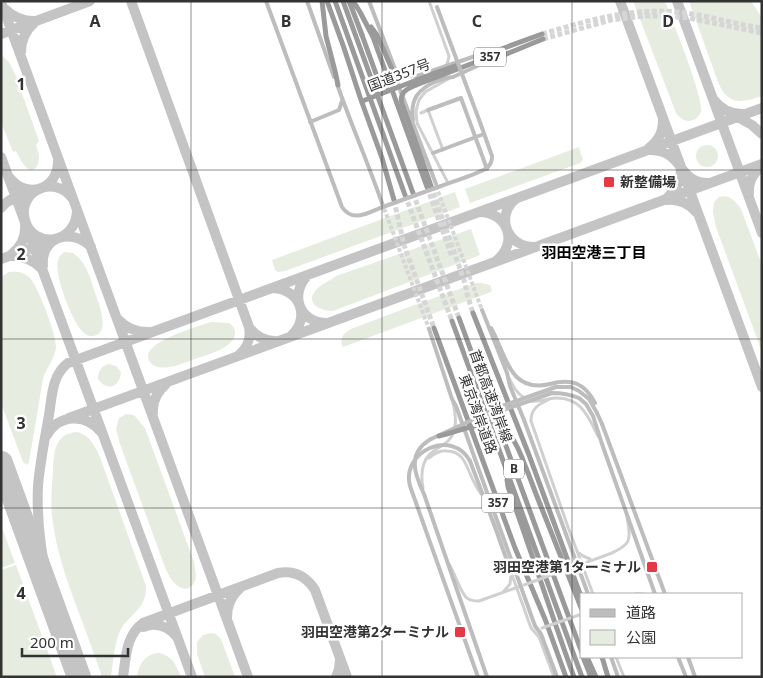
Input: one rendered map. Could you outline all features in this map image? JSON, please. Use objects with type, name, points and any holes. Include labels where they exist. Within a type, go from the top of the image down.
[{"type":"highway","points":[[322,1],[326,36],[338,86]]},
{"type":"highway","points":[[327,1],[382,158],[394,200]]},
{"type":"highway","points":[[335,1],[405,195]]},
{"type":"highway","points":[[343,1],[412,192]]},
{"type":"highway","points":[[351,1],[376,35],[395,76]]},
{"type":"highway","points":[[351,1],[380,85],[387,89],[402,85]]},
{"type":"highway","points":[[360,12],[375,43],[431,186]]},
{"type":"highway","name":"国道357号","points":[[362,102],[402,85],[436,75],[489,57],[504,54],[542,37],[529,39],[436,75],[416,85],[362,102]]},
{"type":"highway","name":"357","points":[[416,85],[403,92],[401,99],[431,186]]},
{"type":"highway","points":[[473,313],[529,455],[580,594]]},
{"type":"highway","name":"首都高速湾岸線","points":[[459,318],[580,648]]},
{"type":"highway","name":"首都高速湾岸線","points":[[452,321],[582,677]]},
{"type":"highway","name":"東京湾岸道路","points":[[432,328],[566,677]]},
{"type":"highway","points":[[439,436],[486,424],[497,426],[507,432],[514,440],[520,451],[580,607]]},
{"type":"highway","points":[[502,460],[508,487],[574,677]]},
{"type":"highway","points":[[570,620],[580,638]]},
{"type":"highway","points":[[583,658],[590,677]]},
{"type":"highway","points":[[587,658],[596,677]]},
{"type":"highway","points":[[602,658],[608,677]]},
{"type":"street","points":[[266,1],[343,209],[347,213],[356,216],[487,168],[491,163],[492,159],[481,125],[435,1]]},
{"type":"street","points":[[307,1],[348,116],[361,145],[382,203]]},
{"type":"street","points":[[369,1],[415,127]]},
{"type":"street","points":[[429,1],[449,56],[446,66]]},
{"type":"street","points":[[386,48],[395,69],[399,73],[411,77],[529,39]]},
{"type":"street","points":[[448,183],[417,123],[417,105],[425,92],[504,54]]},
{"type":"street","points":[[431,186],[412,115],[413,106],[418,93],[425,87],[448,77],[453,77]]},
{"type":"street","points":[[421,113],[461,98],[487,168]]},
{"type":"street","points":[[311,123],[339,110],[342,99]]},
{"type":"street","points":[[428,110],[442,150]]},
{"type":"street","points":[[311,123],[342,113],[348,116]]},
{"type":"street","points":[[433,154],[484,134]]},
{"type":"street","points":[[602,444],[588,416],[573,401],[550,399],[537,402],[521,396],[513,386],[507,373],[483,312],[509,368],[522,382],[540,386],[565,381],[579,385],[591,396],[666,593]]},
{"type":"street","points":[[424,494],[422,470],[430,454],[452,436],[456,421],[456,412],[432,328]]},
{"type":"street","points":[[507,373],[510,386],[588,593]]},
{"type":"street","points":[[487,677],[424,494],[417,479],[414,467],[417,453],[422,445],[445,432],[502,406],[560,386],[571,387],[582,392],[589,399],[597,413]]},
{"type":"street","points":[[479,417],[552,393],[563,392],[571,394],[586,404],[593,416],[655,593]]},
{"type":"street","points":[[452,399],[520,586],[531,628],[539,637],[555,677]]},
{"type":"street","points":[[550,399],[536,406],[530,420],[577,551],[578,565],[592,593]]},
{"type":"street","points":[[478,677],[408,477],[410,467],[425,450],[446,445],[464,452],[470,461],[510,572],[520,586],[540,629],[555,677]]},
{"type":"street","points":[[426,462],[439,451],[455,452],[466,463],[475,485],[482,495]]},
{"type":"street","points":[[446,559],[463,594],[469,599],[479,601],[624,547],[629,536],[626,514]]},
{"type":"street","points":[[577,551],[585,558],[593,559]]},
{"type":"street","points":[[502,593],[510,584],[510,572]]},
{"type":"street","points":[[540,629],[580,613]]},
{"type":"street","points":[[611,658],[618,677]]},
{"type":"street","points":[[616,658],[624,677]]},
{"type":"street","points":[[678,658],[686,677]]},
{"type":"street","points":[[688,658],[695,677]]},
{"type":"green space","points":[[633,1],[665,1],[687,58],[701,104],[701,112],[694,119],[685,120],[676,113]]},
{"type":"green space","points":[[689,1],[751,1],[762,18],[762,96],[736,101],[731,99],[722,90]]},
{"type":"green space","points":[[1,55],[9,62],[15,74],[39,141],[36,145],[39,161],[37,167],[33,170],[25,166],[16,151],[13,152],[1,122]]},
{"type":"green space","points":[[707,145],[715,148],[718,156],[715,164],[707,167],[699,164],[696,156],[699,148]]},
{"type":"green space","points":[[579,147],[583,160],[580,163],[470,203],[465,189]]},
{"type":"green space","points":[[455,192],[460,207],[285,271],[278,272],[275,270],[272,260]]},
{"type":"green space","points":[[724,196],[734,200],[741,209],[762,265],[762,352],[716,227],[713,212],[714,202],[719,197]]},
{"type":"green space","points":[[471,229],[480,255],[333,311],[319,308],[313,303],[312,299],[316,290],[336,276]]},
{"type":"green space","points":[[65,252],[73,253],[82,261],[100,306],[101,331],[93,336],[88,336],[79,327],[69,309],[61,287],[57,267],[61,254]]},
{"type":"green space","points":[[9,272],[23,273],[30,278],[38,291],[46,312],[56,347],[54,356],[43,379],[27,465],[23,462],[1,403],[1,277]]},
{"type":"green space","points":[[476,283],[490,285],[491,292],[343,347],[342,336],[351,329]]},
{"type":"green space","points":[[211,322],[229,323],[234,327],[234,338],[225,347],[182,364],[164,368],[151,363],[148,356],[151,349],[159,343],[182,332]]},
{"type":"green space","points":[[109,364],[116,366],[121,372],[116,384],[105,386],[98,379],[100,369]]},
{"type":"green space","points":[[126,414],[134,415],[145,428],[194,562],[195,581],[187,589],[176,585],[166,570],[120,444],[116,429],[119,418]]},
{"type":"green space","points":[[77,432],[88,438],[100,457],[146,586],[143,601],[119,633],[111,677],[102,677],[66,577],[53,523],[52,496],[55,450],[57,444],[64,436]]},
{"type":"green space","points":[[1,525],[15,563],[1,568]]},
{"type":"green space","points":[[16,565],[57,677],[1,677],[1,570]]},
{"type":"green space","points":[[216,634],[221,639],[235,677],[205,677],[197,654],[197,642],[203,635]]},
{"type":"green space","points":[[159,653],[173,661],[181,677],[137,677],[139,668],[144,660],[150,655]]},
{"type":"taxiway","points":[[1,34],[90,1]]},
{"type":"taxiway","points":[[131,1],[249,327],[250,335],[248,342],[245,349],[239,355]]},
{"type":"taxiway","points":[[620,1],[762,387]]},
{"type":"taxiway","points":[[677,1],[762,233]]},
{"type":"taxiway","points":[[1,2],[248,677]]},
{"type":"taxiway","points":[[5,9],[18,18],[34,21]]},
{"type":"taxiway","points":[[21,52],[24,36],[34,23]]},
{"type":"taxiway","points":[[714,100],[726,110],[742,114]]},
{"type":"taxiway","points":[[51,600],[39,529],[38,486],[54,386],[59,374],[68,363],[762,108]]},
{"type":"taxiway","points":[[734,115],[752,125],[762,134]]},
{"type":"taxiway","points":[[649,148],[660,136],[663,120]]},
{"type":"taxiway","points":[[651,150],[670,156],[691,178],[699,182],[709,183]]},
{"type":"taxiway","points":[[1,157],[192,677]]},
{"type":"taxiway","points":[[10,178],[17,185],[25,189],[41,188],[53,178],[57,170],[58,160]]},
{"type":"taxiway","points":[[69,418],[762,164]]},
{"type":"taxiway","points":[[749,194],[752,178],[762,166]]},
{"type":"taxiway","points":[[667,198],[677,185],[681,169]]},
{"type":"taxiway","points":[[72,198],[56,187],[39,189],[26,201],[24,210],[25,220],[29,230],[36,236],[54,239],[70,231],[75,222],[77,211]]},
{"type":"taxiway","points":[[1,208],[5,203],[21,195]]},
{"type":"taxiway","points":[[517,198],[510,205],[506,213],[507,229],[517,242],[525,246],[534,247]]},
{"type":"taxiway","points":[[667,200],[683,202],[696,212]]},
{"type":"taxiway","points":[[479,212],[489,213],[497,217],[507,230],[507,246],[503,254],[496,261]]},
{"type":"taxiway","points":[[12,254],[23,241],[25,225]]},
{"type":"taxiway","points":[[43,266],[43,256],[47,248],[59,238],[75,237],[91,247]]},
{"type":"taxiway","points":[[1,259],[40,245]]},
{"type":"taxiway","points":[[12,256],[28,259],[41,268]]},
{"type":"taxiway","points":[[308,275],[299,291],[298,299],[300,306],[310,318],[317,322],[327,323]]},
{"type":"taxiway","points":[[273,288],[290,293],[300,306],[300,321],[297,329],[291,336]]},
{"type":"taxiway","points":[[119,320],[125,326],[132,329],[148,332]]},
{"type":"taxiway","points":[[249,327],[260,338],[275,341]]},
{"type":"taxiway","points":[[153,413],[156,397],[166,384]]},
{"type":"taxiway","points":[[47,435],[58,423],[73,418],[88,422],[101,432]]},
{"type":"taxiway","points":[[123,677],[130,640],[137,628],[143,623],[284,572],[299,575],[308,581],[315,590],[347,677]]},
{"type":"taxiway","points":[[227,617],[230,601],[240,588]]},
{"type":"taxiway","points":[[143,627],[162,626],[170,630],[177,637]]},
{"type":"taxiway","points":[[336,677],[340,660]]},
{"type":"runway","points":[[1,463],[79,677]]},
{"type":"tunnel","points":[[542,34],[609,16],[659,11],[688,13],[762,28]]},
{"type":"tunnel","points":[[543,39],[611,20],[644,16],[689,18],[762,33]]},
{"type":"tunnel","points":[[431,186],[465,283],[473,313]]},
{"type":"tunnel","points":[[436,186],[482,310]]},
{"type":"tunnel","points":[[427,187],[452,257]]},
{"type":"tunnel","points":[[413,193],[459,318]]},
{"type":"tunnel","points":[[405,195],[452,321]]},
{"type":"tunnel","points":[[394,200],[404,245],[434,328]]},
{"type":"tunnel","points":[[382,203],[429,329]]},
{"type":"place","name":"新整備場","points":[[609,182]]},
{"type":"place","name":"羽田空港第1ターミナル","points":[[652,567]]},
{"type":"place","name":"羽田空港第2ターミナル","points":[[460,632]]},
{"type":"district","name":"羽田空港三丁目","points":[[594,253]]}]
